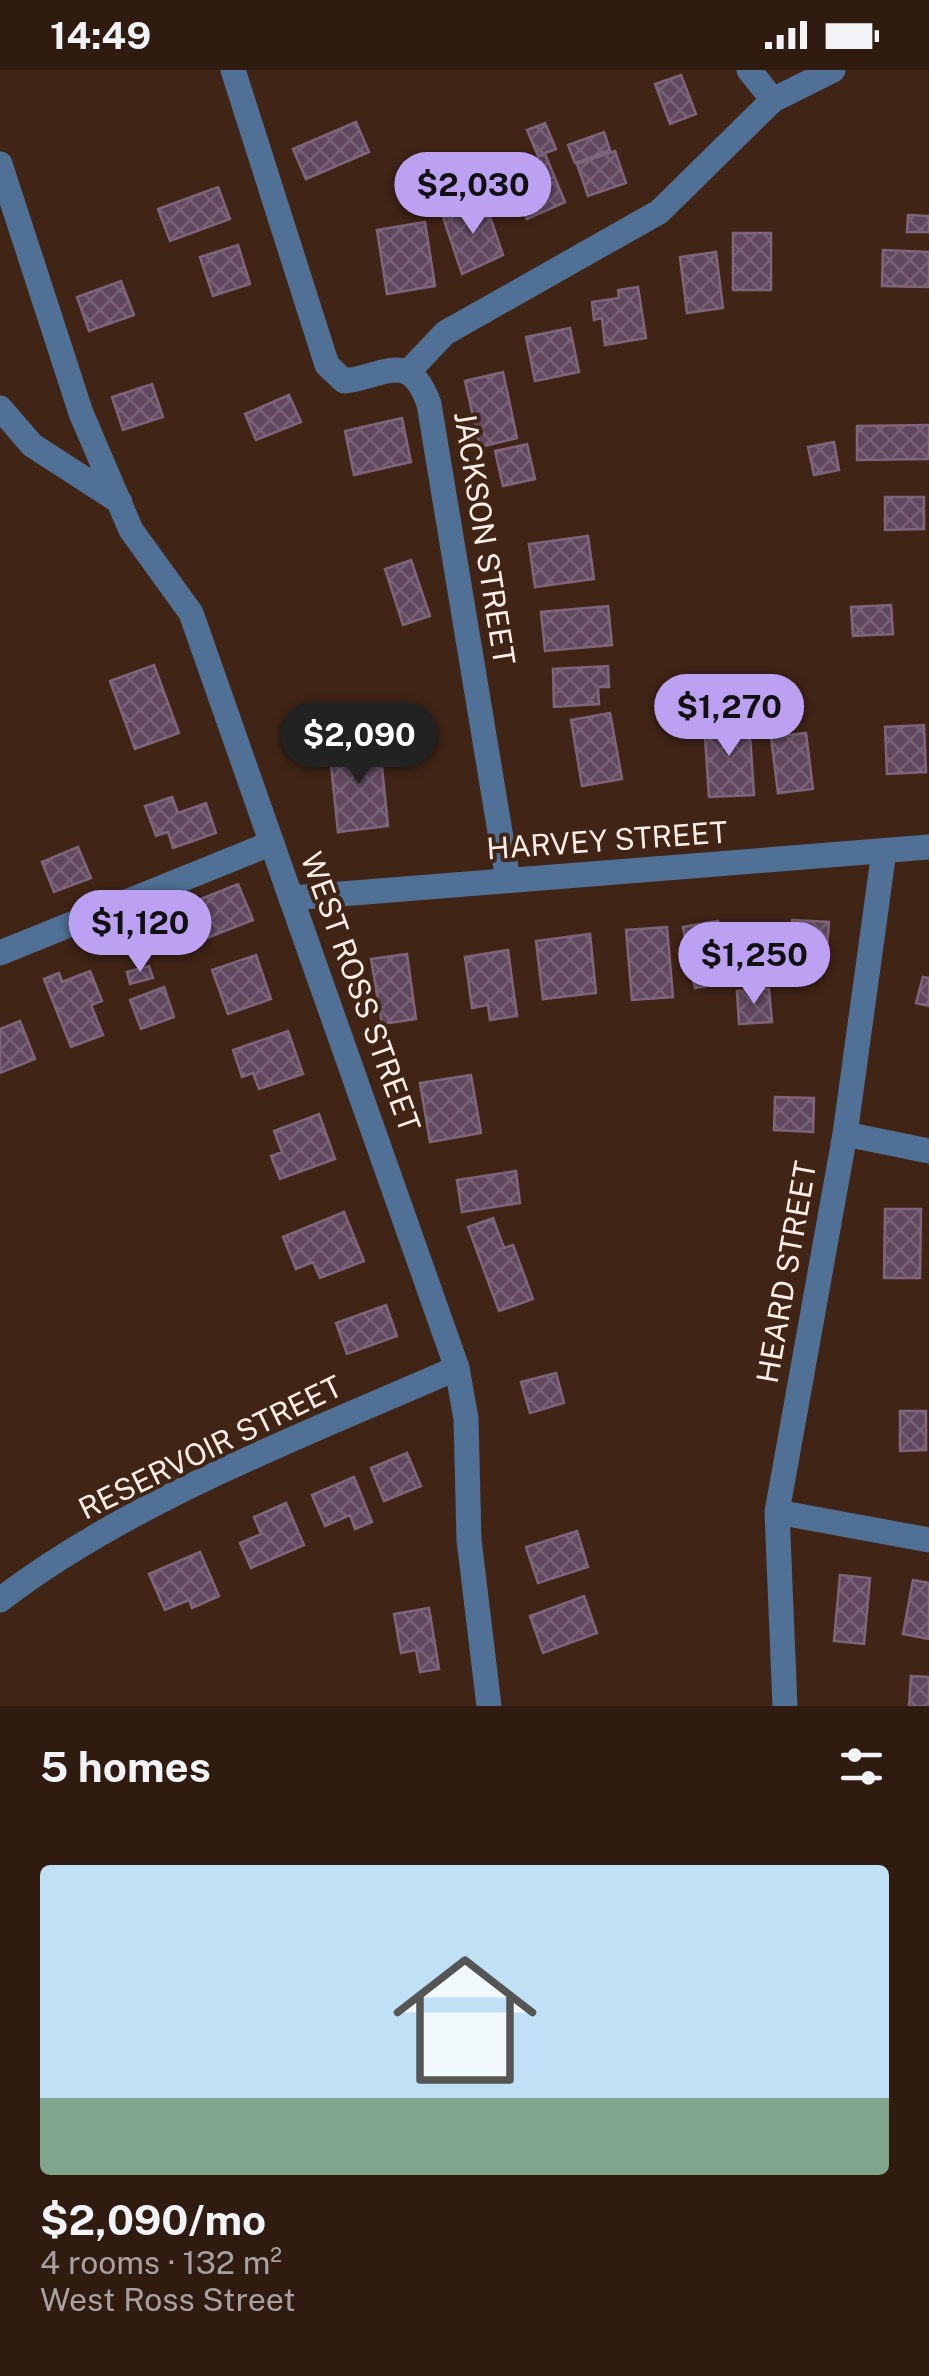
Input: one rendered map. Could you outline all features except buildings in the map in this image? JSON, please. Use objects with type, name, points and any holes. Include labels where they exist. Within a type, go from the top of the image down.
[{"type":"street","points":[[233,70],[327,365],[344,381],[383,369],[408,372],[445,333],[660,212],[774,100],[834,70]]},
{"type":"street","points":[[749,70],[774,100]]},
{"type":"street","name":"WEST ROSS STREET","points":[[0,164],[81,414],[131,530],[191,613],[458,1368],[466,1419],[468,1540],[489,1706]]},
{"type":"street","name":"JACKSON STREET","points":[[408,372],[423,385],[430,404],[508,880]]},
{"type":"street","points":[[0,408],[32,445],[120,502]]},
{"type":"street","points":[[0,953],[272,843]]},
{"type":"street","name":"HARVEY STREET","points":[[291,898],[929,847]]},
{"type":"street","name":"HEARD STREET","points":[[785,1706],[778,1512],[845,1134],[884,851]]},
{"type":"street","points":[[845,1134],[929,1151]]},
{"type":"street","name":"RESERVOIR STREET","points":[[0,1600],[52,1560],[250,1459],[458,1368]]},
{"type":"street","points":[[778,1512],[929,1540]]}]
